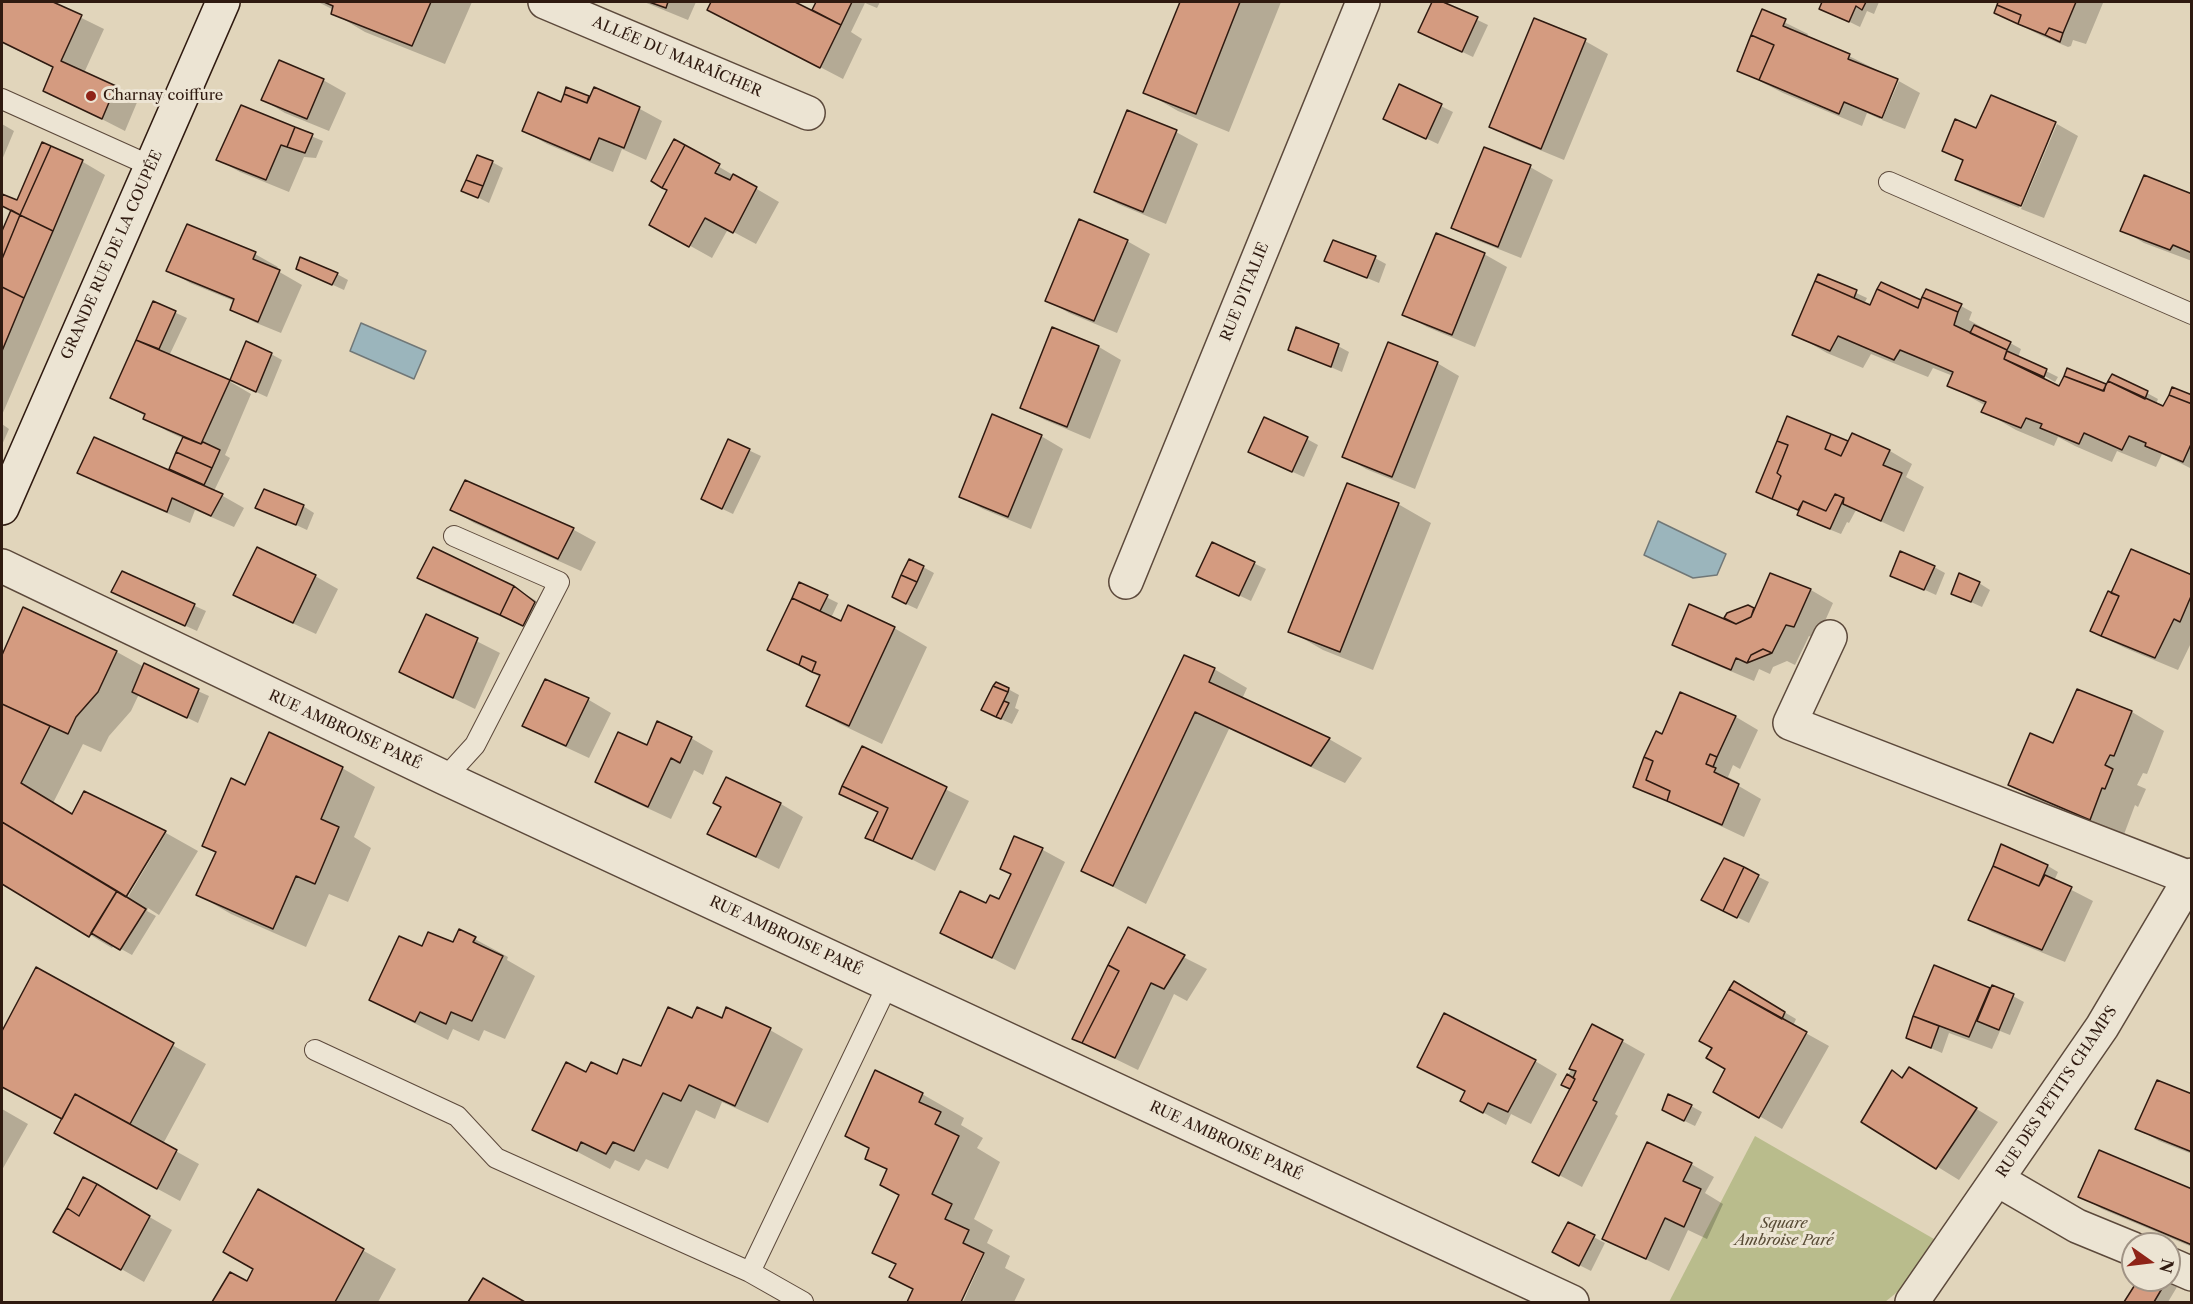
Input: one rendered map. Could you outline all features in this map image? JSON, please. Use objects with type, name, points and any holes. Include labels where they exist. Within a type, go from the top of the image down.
[{"type":"street","name":"GRANDE RUE DE LA COUPÉE","points":[[2,508],[223,2]]},
{"type":"street","name":"ALLÉE DU MARAÎCHER","points":[[545,2],[808,113]]},
{"type":"street","name":"RUE D'ITALIE","points":[[1126,582],[1363,2]]},
{"type":"street","name":"RUE AMBROISE PARÉ","points":[[2,566],[445,778],[1572,1302]]},
{"type":"street","points":[[1830,637],[1790,723],[2191,877]]},
{"type":"street","name":"RUE DES PETITS CHAMPS","points":[[1912,1302],[2102,1027],[2191,877]]},
{"type":"street","points":[[1998,1180],[2077,1226],[2121,1244]]},
{"type":"lane","points":[[2,99],[151,166]]},
{"type":"lane","points":[[1889,182],[2192,314]]},
{"type":"lane","points":[[445,778],[475,745],[559,582],[454,536]]},
{"type":"lane","points":[[750,1272],[888,984]]},
{"type":"lane","points":[[315,1050],[457,1116],[496,1158],[750,1272],[803,1302]]},
{"type":"green space","name":"Square Ambroise Paré","points":[[1755,1136],[1934,1239],[1901,1289],[1885,1302],[1669,1302]]},
{"type":"water","points":[[361,323],[426,351],[414,379],[350,351]]},
{"type":"water","points":[[1658,521],[1726,554],[1717,575],[1693,578],[1644,555]]},
{"type":"building","points":[[2,2],[53,2],[82,15],[61,61],[116,86],[102,119],[43,91],[53,67],[2,42]]},
{"type":"building","points":[[324,2],[431,2],[412,46],[331,14],[333,6]]},
{"type":"building","points":[[649,2],[668,2],[666,8]]},
{"type":"building","points":[[711,2],[795,2],[841,25],[820,68],[707,10]]},
{"type":"building","points":[[816,2],[852,2],[841,25],[812,10]]},
{"type":"building","points":[[1180,2],[1240,2],[1196,114],[1143,93]]},
{"type":"building","points":[[1432,2],[1443,2],[1478,17],[1462,52],[1418,32]]},
{"type":"building","points":[[1822,2],[1866,2],[1862,10],[1856,6],[1849,22],[1819,9]]},
{"type":"building","points":[[1998,2],[2076,2],[2063,33],[2049,28],[2045,35],[2018,24],[2021,15],[1997,5]]},
{"type":"building","points":[[1997,5],[2021,15],[2018,24],[1994,13]]},
{"type":"building","points":[[1762,9],[1786,19],[1783,26],[1850,54],[1848,59],[1898,79],[1882,118],[1844,102],[1839,114],[1759,80],[1774,45],[1751,35]]},
{"type":"building","points":[[1534,18],[1586,39],[1541,149],[1489,127]]},
{"type":"building","points":[[2049,28],[2063,33],[2060,42],[2045,35]]},
{"type":"building","points":[[1751,35],[1774,45],[1759,80],[1737,71]]},
{"type":"building","points":[[279,60],[324,79],[307,119],[261,100]]},
{"type":"building","points":[[1399,84],[1442,104],[1426,139],[1383,119]]},
{"type":"building","points":[[566,87],[589,96],[587,103],[564,94]]},
{"type":"building","points":[[594,87],[640,107],[624,148],[599,138],[590,160],[522,131],[538,92],[561,102],[564,94],[587,103]]},
{"type":"building","points":[[1991,95],[2056,122],[2021,206],[1955,180],[1963,160],[1942,151],[1955,119],[1976,128]]},
{"type":"building","points":[[241,105],[295,127],[287,147],[281,145],[266,180],[216,160]]},
{"type":"building","points":[[1127,110],[1177,130],[1143,212],[1094,192]]},
{"type":"building","points":[[295,127],[313,134],[305,153],[287,147]]},
{"type":"building","points":[[674,139],[685,145],[662,188],[651,181]]},
{"type":"building","points":[[42,142],[51,146],[20,215],[2,206],[2,194],[17,200]]},
{"type":"building","points":[[685,145],[720,164],[715,173],[730,180],[733,174],[757,187],[733,233],[705,218],[689,247],[649,225],[667,190],[662,188]]},
{"type":"building","points":[[51,146],[83,160],[53,231],[20,215]]},
{"type":"building","points":[[1484,147],[1531,165],[1498,247],[1451,228]]},
{"type":"building","points":[[477,155],[493,161],[483,186],[466,180]]},
{"type":"building","points":[[2144,175],[2192,194],[2192,253],[2173,245],[2170,250],[2120,231]]},
{"type":"building","points":[[466,180],[483,186],[478,198],[461,191]]},
{"type":"building","points":[[11,210],[20,215],[2,259],[2,231]]},
{"type":"building","points":[[20,215],[53,231],[24,298],[2,287],[2,259]]},
{"type":"building","points":[[1079,219],[1128,240],[1094,321],[1045,301]]},
{"type":"building","points":[[187,224],[256,252],[253,259],[280,270],[258,322],[230,310],[234,299],[166,271]]},
{"type":"building","points":[[1436,233],[1485,253],[1452,335],[1402,315]]},
{"type":"building","points":[[1333,240],[1376,256],[1367,278],[1324,261]]},
{"type":"building","points":[[300,257],[338,273],[332,285],[296,269]]},
{"type":"building","points":[[1818,274],[1857,290],[1854,298],[1815,281]]},
{"type":"building","points":[[1815,281],[1870,305],[1877,289],[1918,308],[1922,297],[1958,312],[1954,325],[2007,350],[2004,359],[2059,386],[2064,376],[2103,391],[2108,381],[2163,406],[2169,395],[2192,404],[2192,442],[2183,462],[2145,446],[2146,443],[2129,436],[2122,450],[2084,433],[2079,444],[2040,428],[2042,424],[2026,418],[2021,428],[1981,412],[1986,402],[1947,386],[1953,372],[1900,350],[1894,360],[1838,336],[1830,351],[1792,335]]},
{"type":"building","points":[[1881,282],[1921,300],[1918,308],[1877,289]]},
{"type":"building","points":[[2,287],[24,298],[2,351]]},
{"type":"building","points":[[1926,289],[1962,304],[1958,312],[1922,297]]},
{"type":"building","points":[[153,301],[176,311],[159,349],[136,340]]},
{"type":"building","points":[[1974,325],[2011,342],[2007,350],[1970,333]]},
{"type":"building","points":[[1052,327],[1099,346],[1067,427],[1020,408]]},
{"type":"building","points":[[1296,327],[1339,344],[1331,367],[1288,350]]},
{"type":"building","points":[[136,340],[230,380],[201,444],[143,419],[145,414],[110,398]]},
{"type":"building","points":[[246,341],[272,353],[256,392],[230,380]]},
{"type":"building","points":[[1388,342],[1438,362],[1392,477],[1342,457]]},
{"type":"building","points":[[2007,351],[2047,369],[2044,377],[2004,359]]},
{"type":"building","points":[[2067,368],[2106,384],[2104,391],[2064,376]]},
{"type":"building","points":[[2112,374],[2148,391],[2145,399],[2108,381]]},
{"type":"building","points":[[2172,387],[2192,395],[2192,404],[2169,395]]},
{"type":"building","points":[[992,414],[1042,435],[1008,517],[959,497]]},
{"type":"building","points":[[1787,416],[1831,434],[1825,449],[1841,456],[1852,433],[1890,450],[1883,465],[1902,473],[1881,521],[1843,504],[1844,498],[1835,494],[1826,511],[1803,501],[1798,510],[1772,499],[1781,476],[1777,473],[1788,445],[1777,441]]},
{"type":"building","points":[[1264,417],[1308,437],[1292,472],[1248,452]]},
{"type":"building","points":[[1831,434],[1848,441],[1841,456],[1825,449]]},
{"type":"building","points":[[94,437],[223,494],[211,516],[172,498],[167,512],[77,473]]},
{"type":"building","points":[[183,437],[201,444],[203,442],[220,450],[212,468],[176,452]]},
{"type":"building","points":[[728,439],[750,449],[722,509],[701,499]]},
{"type":"building","points":[[1777,441],[1788,445],[1777,473],[1781,476],[1772,499],[1756,492]]},
{"type":"building","points":[[176,452],[212,468],[204,485],[169,469]]},
{"type":"building","points":[[465,480],[574,528],[558,559],[450,510]]},
{"type":"building","points":[[1347,483],[1399,503],[1340,652],[1288,632]]},
{"type":"building","points":[[264,489],[304,505],[296,525],[255,508]]},
{"type":"building","points":[[1835,494],[1844,498],[1830,529],[1797,515],[1803,501],[1826,511]]},
{"type":"building","points":[[1212,542],[1255,562],[1239,596],[1196,576]]},
{"type":"building","points":[[257,547],[316,575],[293,623],[233,595]]},
{"type":"building","points":[[433,547],[514,586],[500,615],[417,578]]},
{"type":"building","points":[[2131,549],[2192,575],[2192,594],[2180,622],[2174,619],[2155,658],[2101,636],[2119,596],[2111,593]]},
{"type":"building","points":[[1900,551],[1935,566],[1924,590],[1890,576]]},
{"type":"building","points":[[909,559],[924,566],[917,582],[901,575]]},
{"type":"building","points":[[122,571],[195,604],[185,626],[111,592]]},
{"type":"building","points":[[1770,573],[1811,589],[1794,627],[1786,625],[1772,653],[1763,649],[1751,655],[1747,663],[1736,658],[1731,670],[1672,645],[1689,604],[1736,624],[1751,617]]},
{"type":"building","points":[[1959,573],[1980,582],[1971,602],[1951,594]]},
{"type":"building","points":[[901,575],[917,582],[906,604],[892,597]]},
{"type":"building","points":[[799,582],[828,595],[820,611],[792,598]]},
{"type":"building","points":[[514,586],[535,602],[523,626],[500,615]]},
{"type":"building","points":[[2108,591],[2119,596],[2101,636],[2090,631]]},
{"type":"building","points":[[792,598],[841,621],[848,605],[895,627],[849,726],[806,706],[820,675],[812,672],[816,662],[802,656],[799,665],[767,650]]},
{"type":"building","points":[[1748,605],[1754,608],[1751,617],[1736,624],[1724,618],[1727,613]]},
{"type":"building","points":[[23,607],[117,651],[98,692],[76,717],[68,734],[2,704],[2,655]]},
{"type":"building","points":[[426,614],[478,638],[453,698],[399,672]]},
{"type":"building","points":[[1763,649],[1772,653],[1747,663],[1751,655]]},
{"type":"building","points":[[1184,655],[1215,668],[1209,682],[1330,738],[1311,766],[1195,712],[1113,886],[1081,871]]},
{"type":"building","points":[[802,656],[816,662],[812,672],[799,665]]},
{"type":"building","points":[[144,663],[199,689],[187,718],[132,692]]},
{"type":"building","points":[[545,679],[589,698],[566,746],[522,726]]},
{"type":"building","points":[[996,682],[1009,688],[1008,692],[993,686]]},
{"type":"building","points":[[993,686],[1008,692],[996,717],[981,710]]},
{"type":"building","points":[[2077,689],[2132,711],[2114,756],[2110,755],[2105,765],[2113,769],[2105,789],[2102,788],[2090,820],[2008,785],[2030,733],[2053,743]]},
{"type":"building","points":[[1680,692],[1736,716],[1717,757],[1710,754],[1706,764],[1716,768],[1714,772],[1739,784],[1722,825],[1667,801],[1670,791],[1646,780],[1653,761],[1644,757],[1656,731],[1662,734]]},
{"type":"building","points":[[1004,701],[1009,703],[1001,719],[996,717]]},
{"type":"building","points":[[2,704],[50,726],[21,783],[72,814],[84,791],[166,831],[126,897],[2,822]]},
{"type":"building","points":[[657,721],[692,737],[680,763],[671,758],[648,807],[595,782],[618,732],[647,745]]},
{"type":"building","points":[[269,732],[343,767],[321,819],[339,827],[315,884],[296,876],[273,929],[196,895],[216,852],[202,846],[231,778],[245,785]]},
{"type":"building","points":[[862,746],[947,787],[912,859],[873,841],[888,808],[842,786]]},
{"type":"building","points":[[1710,754],[1717,757],[1713,767],[1706,764]]},
{"type":"building","points":[[1644,757],[1653,761],[1646,780],[1670,791],[1667,801],[1633,787]]},
{"type":"building","points":[[726,777],[781,803],[756,857],[707,834],[721,807],[713,803]]},
{"type":"building","points":[[842,786],[888,808],[873,841],[865,838],[878,812],[839,794]]},
{"type":"building","points":[[2,822],[117,891],[89,937],[2,884]]},
{"type":"building","points":[[1014,836],[1043,848],[992,958],[940,933],[960,891],[986,903],[990,895],[999,899],[1011,874],[1000,869]]},
{"type":"building","points":[[2001,844],[2048,865],[2039,886],[1993,866]]},
{"type":"building","points":[[1724,858],[1744,867],[1723,911],[1701,900]]},
{"type":"building","points":[[1993,866],[2039,886],[2045,875],[2072,887],[2042,950],[1968,920]]},
{"type":"building","points":[[1744,867],[1759,875],[1737,918],[1723,911]]},
{"type":"building","points":[[117,891],[146,909],[120,950],[91,933]]},
{"type":"building","points":[[1128,927],[1185,955],[1164,989],[1151,983],[1115,1058],[1082,1043],[1119,971],[1108,965]]},
{"type":"building","points":[[459,929],[476,937],[473,942],[503,956],[472,1021],[451,1012],[446,1024],[420,1012],[415,1022],[369,1000],[399,936],[422,946],[428,932],[453,942]]},
{"type":"building","points":[[1108,965],[1119,971],[1082,1043],[1072,1039]]},
{"type":"building","points":[[1934,965],[1990,988],[1969,1037],[1913,1016]]},
{"type":"building","points":[[36,967],[174,1043],[130,1124],[75,1094],[62,1119],[2,1087],[2,1031]]},
{"type":"building","points":[[1734,981],[1785,1012],[1782,1019],[1729,989]]},
{"type":"building","points":[[1992,985],[2014,994],[1999,1030],[1977,1021]]},
{"type":"building","points":[[1729,989],[1807,1032],[1759,1118],[1713,1092],[1725,1069],[1706,1058],[1712,1048],[1699,1041]]},
{"type":"building","points":[[668,1007],[692,1018],[697,1007],[722,1018],[726,1007],[771,1028],[735,1106],[689,1085],[681,1101],[663,1093],[634,1151],[613,1142],[606,1154],[581,1142],[577,1151],[532,1130],[566,1062],[586,1072],[591,1062],[617,1074],[623,1059],[641,1066]]},
{"type":"building","points":[[1444,1013],[1536,1060],[1508,1112],[1488,1103],[1483,1113],[1460,1101],[1465,1091],[1417,1067]]},
{"type":"building","points":[[1913,1016],[1939,1026],[1931,1048],[1906,1038]]},
{"type":"building","points":[[1592,1024],[1623,1040],[1593,1100],[1597,1102],[1559,1176],[1532,1162],[1575,1079],[1573,1078],[1576,1071],[1569,1069]]},
{"type":"building","points":[[1909,1067],[1977,1108],[1936,1169],[1861,1122],[1892,1070],[1902,1078]]},
{"type":"building","points":[[875,1070],[923,1093],[919,1102],[941,1112],[935,1124],[959,1136],[932,1194],[952,1204],[945,1219],[969,1230],[963,1243],[984,1253],[961,1302],[907,1302],[913,1289],[889,1277],[896,1264],[872,1253],[899,1195],[880,1185],[887,1169],[865,1159],[869,1148],[845,1136]]},
{"type":"building","points":[[1567,1074],[1575,1079],[1570,1089],[1561,1085]]},
{"type":"building","points":[[2157,1080],[2192,1094],[2192,1152],[2135,1129]]},
{"type":"building","points":[[75,1094],[177,1150],[157,1189],[54,1133]]},
{"type":"building","points":[[1668,1094],[1692,1105],[1684,1121],[1662,1110]]},
{"type":"building","points":[[1647,1142],[1692,1163],[1683,1181],[1701,1189],[1684,1227],[1665,1218],[1646,1259],[1602,1239]]},
{"type":"building","points":[[2099,1150],[2192,1189],[2192,1245],[2181,1240],[2181,1232],[2161,1232],[2078,1197]]},
{"type":"building","points":[[83,1177],[97,1184],[79,1216],[67,1208]]},
{"type":"building","points":[[97,1184],[150,1216],[121,1270],[53,1232],[67,1208],[79,1216]]},
{"type":"building","points":[[258,1189],[364,1249],[335,1302],[212,1302],[230,1272],[247,1281],[253,1269],[223,1252]]},
{"type":"building","points":[[1568,1222],[1595,1235],[1579,1266],[1552,1252]]},
{"type":"building","points":[[483,1278],[525,1302],[468,1302]]},
{"type":"building","points":[[2130,1292],[2160,1292],[2154,1302],[2124,1302]]},
{"type":"place","name":"Charnay coiffure","points":[[91,96]]}]
